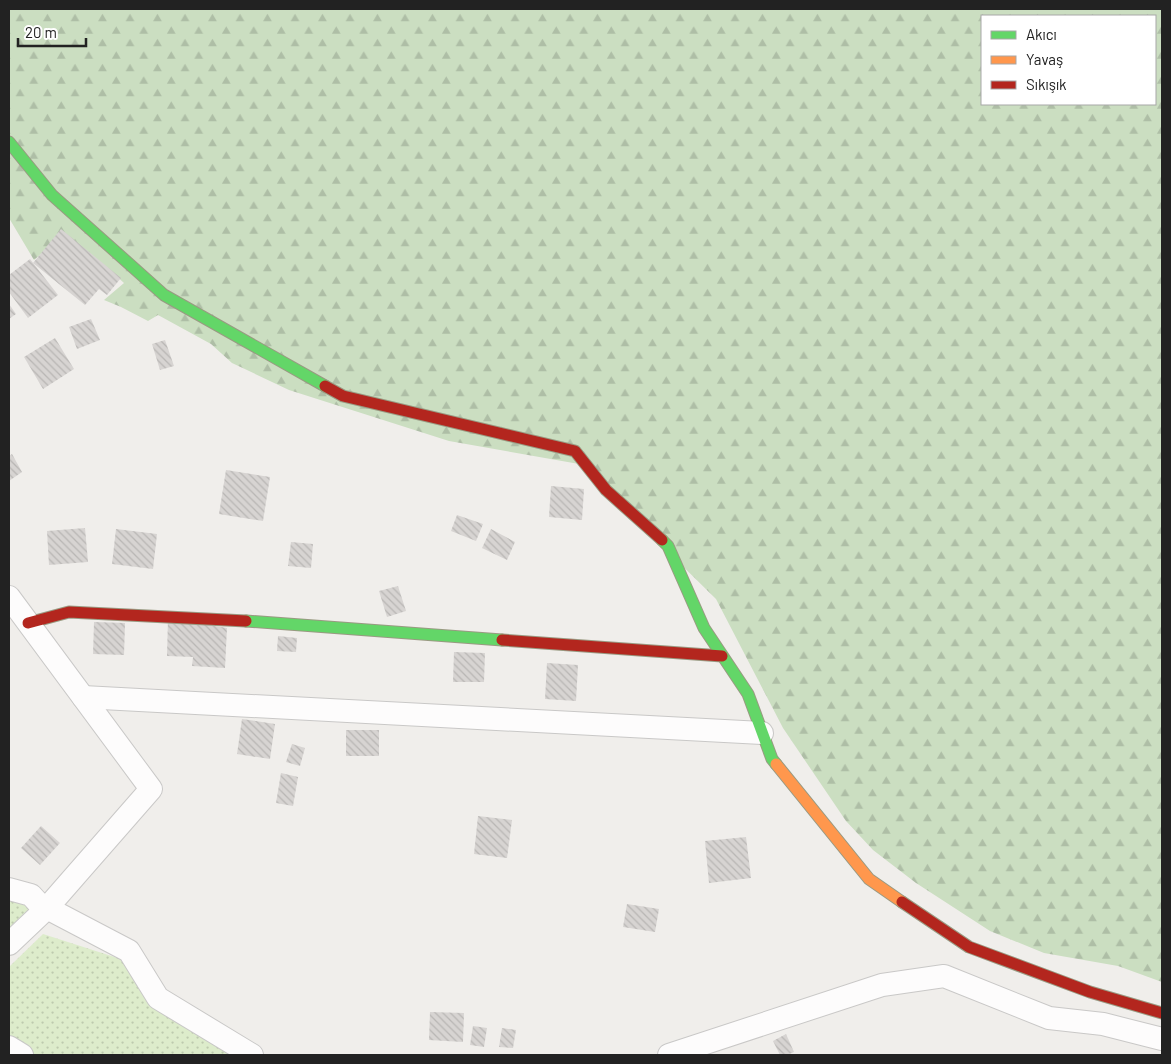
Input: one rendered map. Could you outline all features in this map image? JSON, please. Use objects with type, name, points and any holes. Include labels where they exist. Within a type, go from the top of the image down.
[{"type":"street","points":[[9,142],[52,196],[164,295],[343,396],[575,451],[606,490],[668,546],[704,628],[748,694],[772,759],[869,879],[970,947],[1090,992],[1162,1013]]},
{"type":"street","points":[[9,596],[151,789],[9,944]]},
{"type":"street","points":[[28,622],[70,612],[250,621],[722,656]]},
{"type":"street","points":[[83,697],[762,733]]},
{"type":"street","points":[[9,889],[31,895],[44,907],[130,951],[158,998],[252,1055]]},
{"type":"street","points":[[9,903],[29,907],[44,907]]},
{"type":"street","points":[[668,1055],[882,985],[944,976],[1049,1018],[1103,1024],[1162,1039]]},
{"type":"street","points":[[9,1047],[22,1055]]},
{"type":"green space","points":[[9,9],[1162,9],[1162,982],[1118,966],[1044,953],[990,931],[916,883],[873,850],[846,821],[783,728],[716,599],[579,464],[449,441],[289,390],[232,363],[211,344],[158,315],[148,321],[104,300],[124,283],[113,273],[60,237],[34,260],[9,218]]},
{"type":"green space","points":[[9,893],[25,896],[30,914],[9,934]]},
{"type":"green space","points":[[43,934],[130,962],[233,1055],[9,1055],[9,967]]},
{"type":"building","points":[[61,229],[121,278],[107,295],[99,289],[85,305],[33,263]]},
{"type":"building","points":[[30,259],[58,295],[28,318],[9,292],[9,275]]},
{"type":"building","points":[[9,304],[16,314],[9,319]]},
{"type":"building","points":[[91,319],[100,340],[77,349],[69,327]]},
{"type":"building","points":[[55,338],[74,369],[43,389],[24,357]]},
{"type":"building","points":[[165,340],[174,366],[160,370],[152,344]]},
{"type":"building","points":[[12,454],[22,472],[9,481],[9,456]]},
{"type":"building","points":[[226,470],[270,477],[263,521],[219,514]]},
{"type":"building","points":[[551,486],[584,489],[582,520],[549,517]]},
{"type":"building","points":[[457,515],[483,524],[476,541],[451,531]]},
{"type":"building","points":[[85,528],[88,562],[49,565],[47,531]]},
{"type":"building","points":[[116,529],[157,534],[153,569],[112,564]]},
{"type":"building","points":[[491,529],[515,542],[507,560],[482,548]]},
{"type":"building","points":[[291,542],[313,544],[311,568],[288,566]]},
{"type":"building","points":[[398,586],[406,611],[387,617],[379,591]]},
{"type":"building","points":[[168,618],[227,628],[225,668],[192,666],[193,657],[167,656]]},
{"type":"building","points":[[94,622],[125,623],[124,655],[93,654]]},
{"type":"building","points":[[278,636],[297,638],[296,652],[277,651]]},
{"type":"building","points":[[454,652],[485,653],[484,682],[453,682]]},
{"type":"building","points":[[547,663],[578,665],[576,701],[545,699]]},
{"type":"building","points":[[242,719],[275,724],[270,759],[237,754]]},
{"type":"building","points":[[346,730],[379,730],[379,756],[346,756]]},
{"type":"building","points":[[292,744],[305,748],[300,766],[286,762]]},
{"type":"building","points":[[281,773],[298,777],[293,806],[276,803]]},
{"type":"building","points":[[478,816],[512,820],[507,858],[474,854]]},
{"type":"building","points":[[41,826],[60,843],[40,865],[21,848]]},
{"type":"building","points":[[746,837],[751,878],[709,883],[705,841]]},
{"type":"building","points":[[627,904],[659,909],[655,932],[623,927]]},
{"type":"building","points":[[430,1012],[464,1013],[463,1042],[429,1040]]},
{"type":"building","points":[[473,1026],[487,1028],[484,1047],[470,1045]]},
{"type":"building","points":[[502,1028],[516,1030],[513,1048],[499,1047]]},
{"type":"building","points":[[786,1034],[794,1052],[780,1055],[773,1041]]},
{"type":"traffic: fast","points":[[9,142],[52,195],[164,295],[325,386]]},
{"type":"traffic: fast","points":[[662,540],[668,546],[704,628],[748,694],[772,759],[776,764]]},
{"type":"traffic: fast","points":[[246,621],[502,640]]},
{"type":"traffic: slow","points":[[776,764],[869,879],[902,902]]},
{"type":"traffic: jam","points":[[325,386],[343,396],[575,451],[606,490],[662,540]]},
{"type":"traffic: jam","points":[[28,623],[69,612],[246,621]]},
{"type":"traffic: jam","points":[[502,640],[722,656]]},
{"type":"traffic: jam","points":[[902,902],[969,947],[1090,992],[1162,1013]]}]
